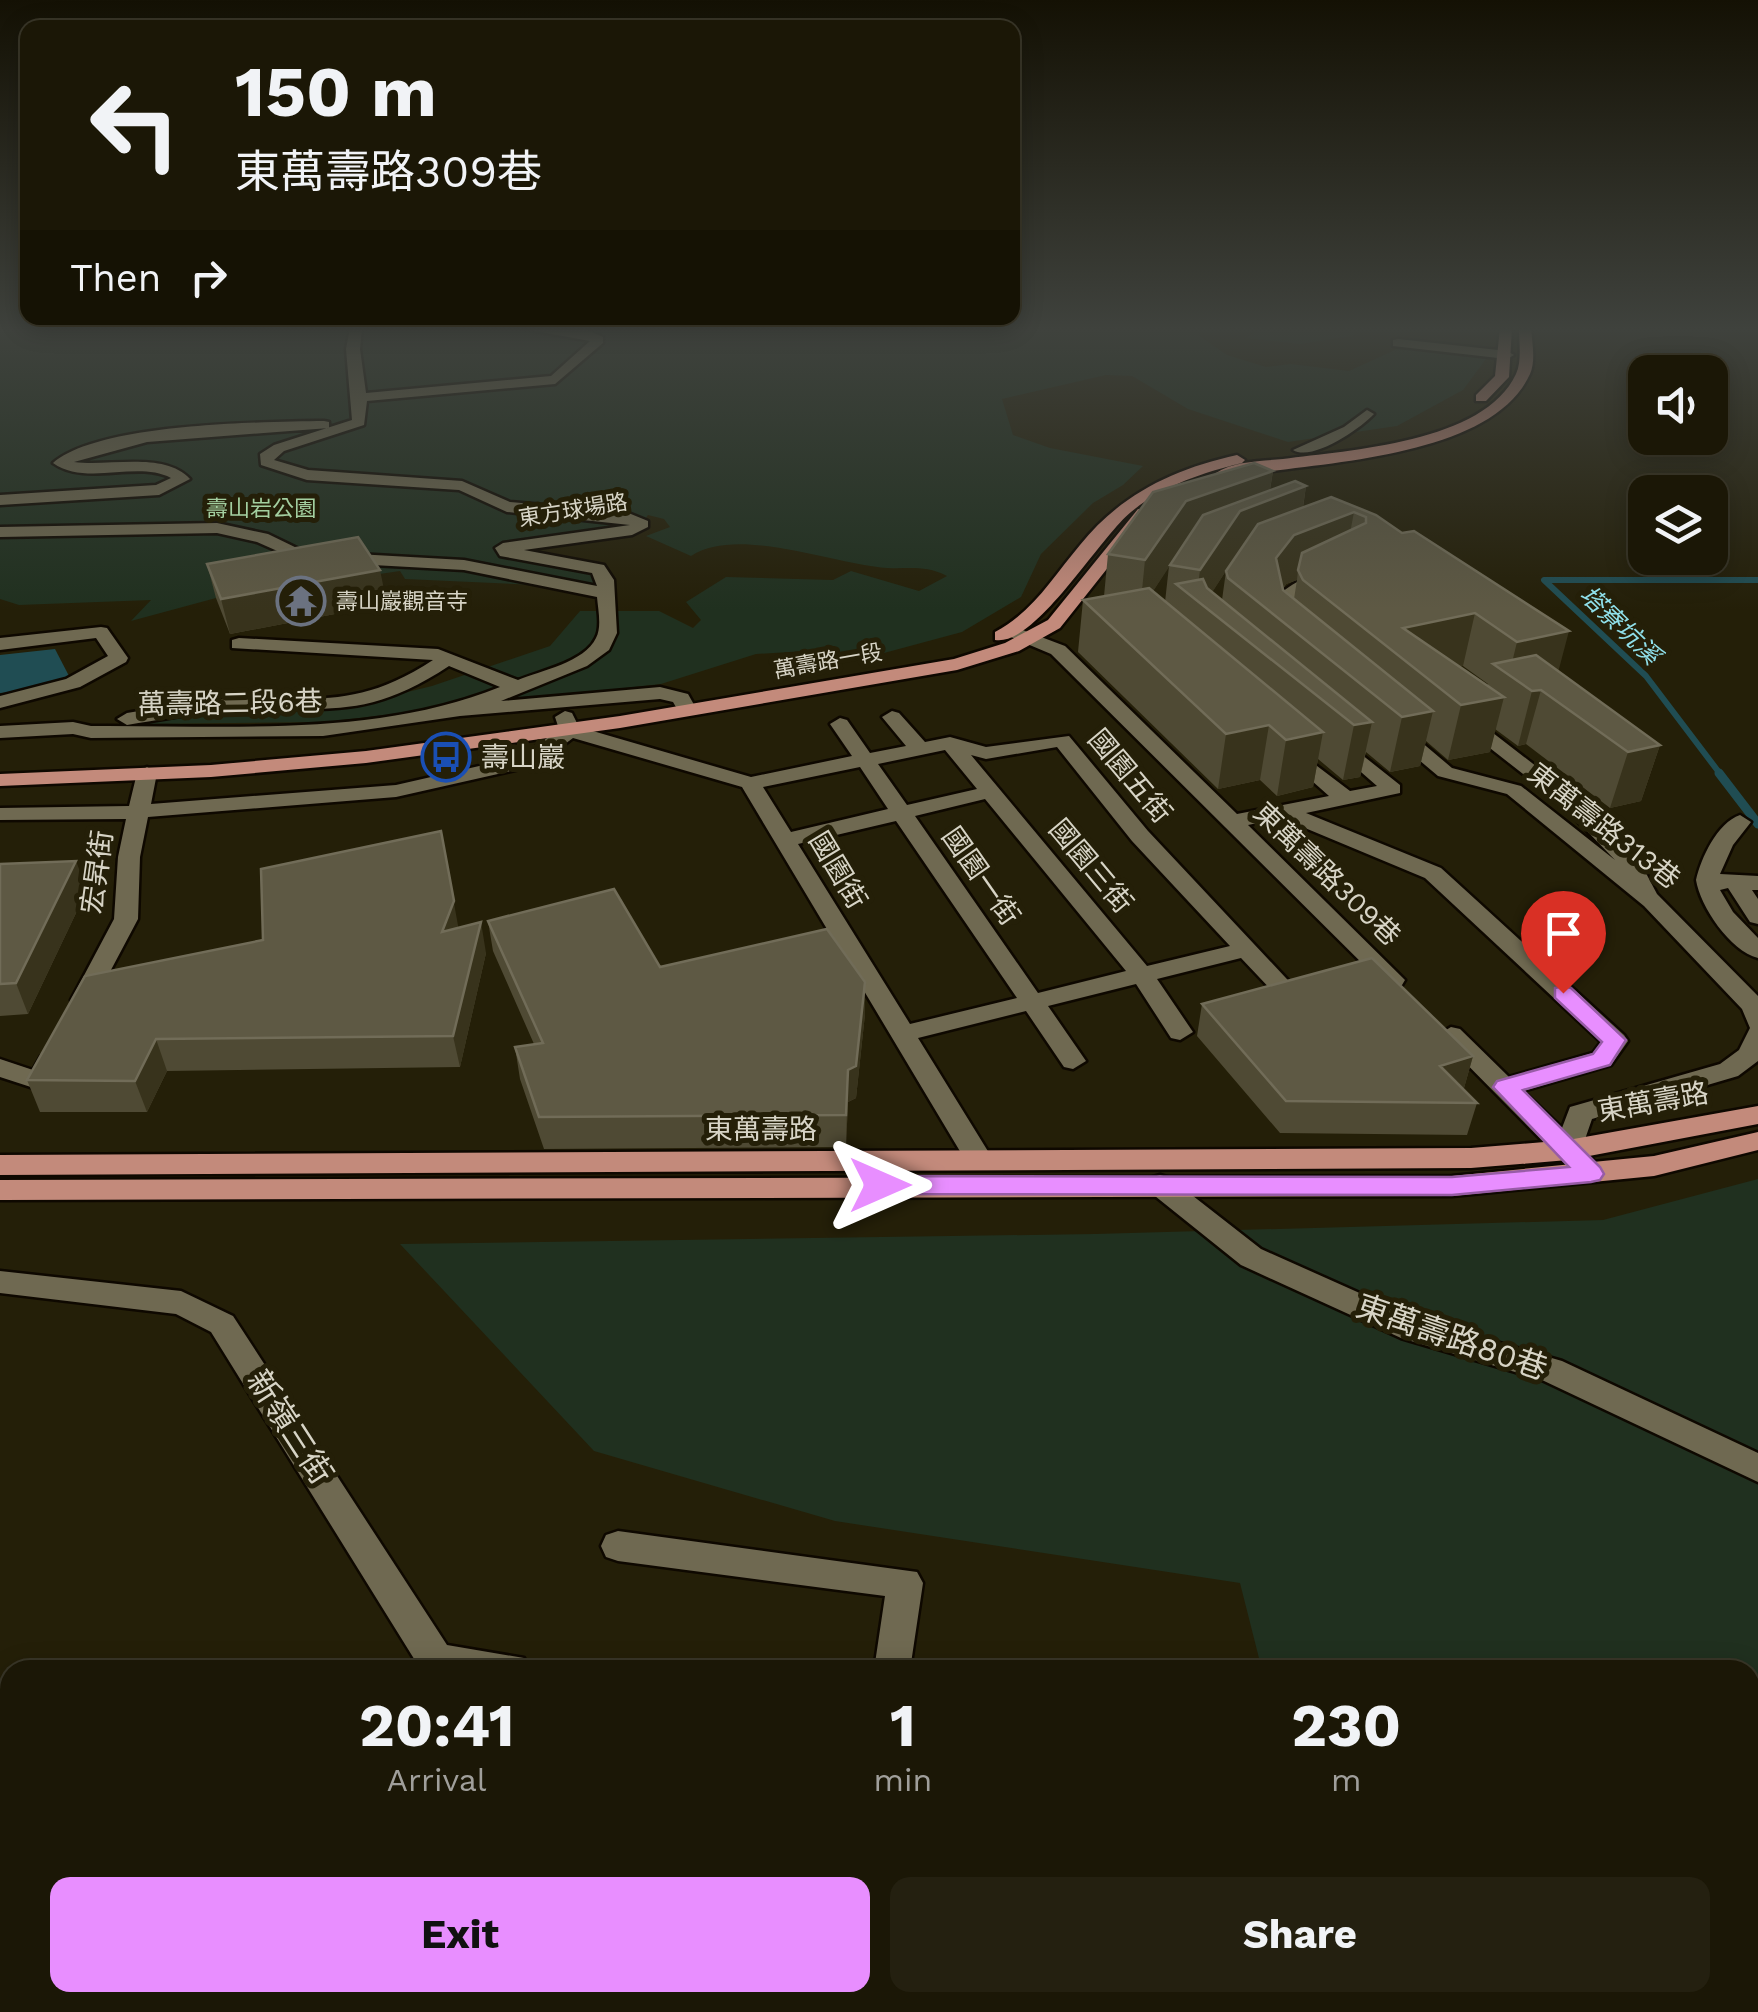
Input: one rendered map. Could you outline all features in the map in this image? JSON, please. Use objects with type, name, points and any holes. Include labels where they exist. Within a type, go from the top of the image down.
[{"type":"main road","name":"萬壽路一段","points":[[1307,453],[1396,439],[1446,422]]},
{"type":"main road","name":"萬壽路一段","points":[[0,780],[296,764],[957,664],[1020,635],[1120,510],[1168,478],[1220,463],[1427,441],[1469,422]]},
{"type":"main road","name":"萬壽路一段","points":[[0,764],[282,750],[567,724]]},
{"type":"main road","name":"東萬壽路","points":[[0,1165],[1471,1158],[1568,1150],[1758,1115]]},
{"type":"main road","name":"東萬壽路","points":[[0,1190],[1452,1186],[1654,1166],[1746,1144]]},
{"type":"street","points":[[0,500],[159,490],[182,479],[168,470],[79,468],[61,463],[96,449],[216,430],[359,422]]},
{"type":"street","name":"東方球場路","points":[[359,422],[346,430],[281,446],[268,454],[266,462],[307,475],[444,482],[507,507],[641,522],[632,530],[503,548],[506,552],[598,569],[605,580],[603,593]]},
{"type":"street","points":[[1307,453],[1358,422]]},
{"type":"street","points":[[0,532],[217,528],[262,538],[300,556],[464,565],[603,593],[608,633],[602,646],[580,662],[460,710]]},
{"type":"street","points":[[1298,648],[1276,624],[1279,605],[1294,587],[1346,570]]},
{"type":"street","points":[[0,644],[101,632],[119,658],[73,683],[0,702]]},
{"type":"street","name":"東萬壽路309巷","points":[[1020,635],[1058,650],[1591,1174]]},
{"type":"street","points":[[238,644],[449,658],[514,686]]},
{"type":"street","points":[[73,728],[222,705],[349,704],[373,699],[417,679],[449,658]]},
{"type":"street","points":[[460,710],[660,693],[684,704]]},
{"type":"street","points":[[1448,708],[1588,813],[1628,856],[1652,901]]},
{"type":"street","name":"萬壽路二段6巷","points":[[0,732],[73,728],[91,732],[323,730],[460,710]]},
{"type":"street","points":[[892,716],[920,748]]},
{"type":"street","name":"東萬壽路313巷","points":[[1386,722],[1445,772],[1514,790],[1652,901],[1752,994],[1758,1022]]},
{"type":"street","points":[[0,814],[136,812],[396,791],[530,761],[567,724],[750,784]]},
{"type":"street","name":"國園一街","points":[[840,724],[1073,1061]]},
{"type":"street","points":[[1230,822],[1393,788],[1322,729]]},
{"type":"street","points":[[1272,735],[1346,798]]},
{"type":"street","name":"國園五街","points":[[750,784],[950,743],[986,752],[1062,740],[1140,836],[1288,993]]},
{"type":"street","name":"國園三街","points":[[950,743],[1144,978],[1180,1032]]},
{"type":"street","name":"宏昇街","points":[[0,1068],[40,1082],[126,919],[136,812],[147,773]]},
{"type":"street","name":"國園街","points":[[750,784],[980,1161]]},
{"type":"street","points":[[785,840],[990,792]]},
{"type":"street","points":[[1285,812],[1433,873],[1614,1040],[1602,1059],[1505,1087]]},
{"type":"street","points":[[1740,822],[1711,856],[1707,880],[1720,909],[1758,950]]},
{"type":"street","points":[[1707,880],[1748,884],[1758,917]]},
{"type":"street","points":[[902,1034],[1247,950]]},
{"type":"street","points":[[1568,1150],[1580,1113],[1730,1070],[1750,1054],[1758,1034]]},
{"type":"street","name":"東萬壽路80巷","points":[[1160,1185],[1251,1257],[1412,1330],[1551,1370],[1758,1468]]},
{"type":"street","name":"新嶺三街","points":[[0,1282],[181,1303],[222,1324],[435,1660]]},
{"type":"street","points":[[618,1546],[905,1583],[893,1660]]},
{"type":"green space","name":"壽山岩公園","points":[[0,422],[1009,422],[1013,435],[1050,448],[1143,466],[1123,485],[1093,503],[1041,554],[1021,597],[962,632],[858,660],[821,650],[756,654],[661,684],[324,722],[139,724],[160,718],[350,706],[432,686],[550,646],[580,611],[659,611],[693,628],[701,620],[686,602],[726,577],[833,580],[851,571],[919,591],[947,576],[925,569],[866,565],[760,545],[711,547],[691,556],[646,536],[670,527],[664,519],[648,515],[642,524],[507,546],[587,565],[604,588],[405,579],[400,571],[216,598],[131,621],[151,600],[19,605],[0,599]]},
{"type":"green space","points":[[1227,422],[1405,422],[1397,426],[1288,442]]},
{"type":"green space","points":[[1758,1179],[1758,1660],[1259,1660],[1240,1583],[835,1521],[594,1451],[400,1244],[1095,1234],[1603,1220]]},
{"type":"water","points":[[55,649],[69,676],[28,691],[0,693],[0,655]]},
{"type":"building","points":[[1254,463],[1273,471],[1186,501],[1145,560],[1108,554],[1153,492]]},
{"type":"building","points":[[1295,481],[1306,486],[1240,511],[1200,570],[1170,565],[1203,515]]},
{"type":"building","points":[[1331,497],[1376,515],[1402,533],[1414,531],[1569,631],[1517,642],[1475,613],[1403,628],[1504,697],[1461,705],[1303,580],[1298,570],[1302,553],[1366,523],[1366,517],[1354,512],[1294,535],[1276,558],[1283,590],[1433,711],[1402,717],[1228,578],[1226,571],[1258,524]]},
{"type":"building","points":[[358,537],[380,570],[221,599],[207,564]]},
{"type":"building","points":[[1203,579],[1207,588],[1372,722],[1354,725],[1176,584]]},
{"type":"building","points":[[1149,588],[1323,732],[1286,740],[1269,725],[1226,734],[1083,600]]},
{"type":"building","points":[[1536,655],[1660,745],[1628,752],[1541,690],[1532,691],[1493,664]]},
{"type":"building","points":[[441,831],[454,901],[442,932],[481,922],[453,1036],[156,1039],[135,1081],[27,1080],[85,976],[263,940],[261,869]]},
{"type":"building","points":[[76,861],[16,983],[0,984],[0,864]]},
{"type":"building","points":[[614,889],[660,967],[827,929],[865,982],[856,1066],[848,1070],[846,1115],[539,1117],[515,1047],[543,1043],[488,921]]},
{"type":"building","points":[[1372,958],[1473,1056],[1440,1066],[1477,1103],[1286,1101],[1202,1004]]},
{"type":"waterway","name":"塔寮坑溪","points":[[1721,775],[1646,676],[1544,580],[1758,580]]},
{"type":"waterway","name":"塔寮坑溪","points":[[1719,773],[1758,824]]},
{"type":"place","name":"壽山巖觀音寺","points":[[301,601]]},
{"type":"place","name":"壽山巖","points":[[446,757]]},
{"type":"route","points":[[880,1185],[1452,1186],[1591,1174],[1505,1087],[1602,1059],[1614,1040],[1563,993]]}]
